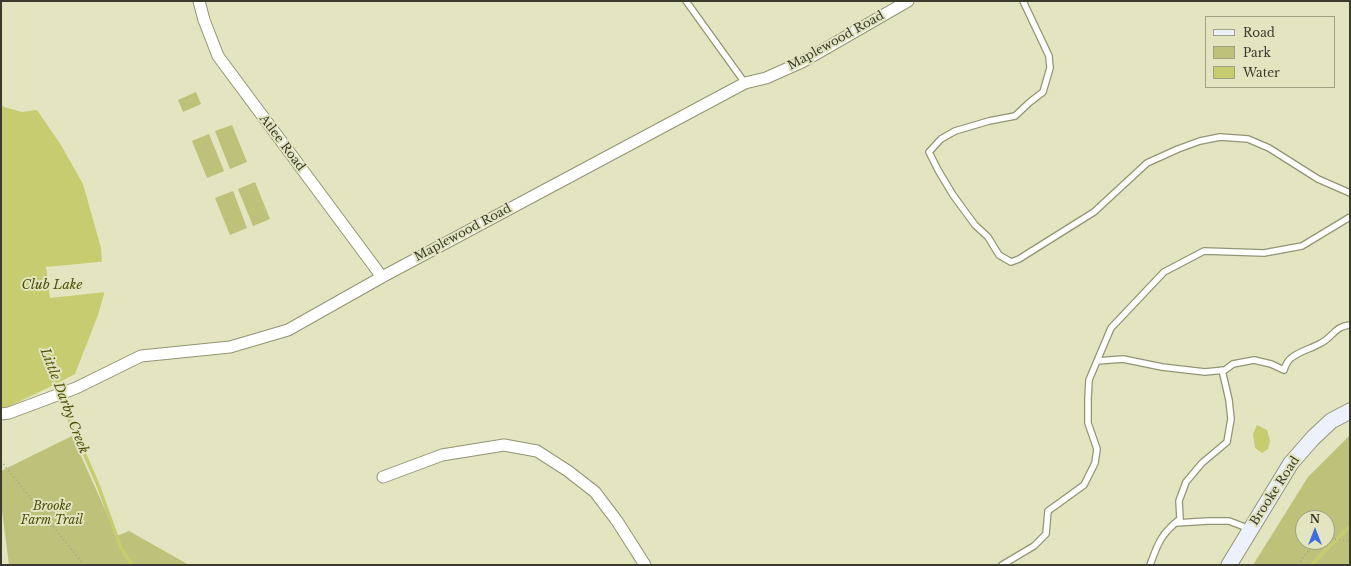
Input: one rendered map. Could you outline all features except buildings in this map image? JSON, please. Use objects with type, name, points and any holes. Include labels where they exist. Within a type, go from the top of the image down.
[{"type":"main road","name":"Brooke Road","points":[[1229,565],[1291,463],[1312,438],[1331,421],[1350,411]]},
{"type":"street","name":"Atlee Road","points":[[199,1],[204,20],[218,56],[382,277]]},
{"type":"street","name":"Maplewood Road","points":[[1,414],[76,388],[141,356],[230,346],[288,330],[382,277],[745,83],[766,78],[802,62],[908,1]]},
{"type":"street","points":[[383,477],[442,455],[504,444],[537,450],[568,470],[595,492],[617,521],[645,565]]},
{"type":"lane","points":[[686,1],[745,83]]},
{"type":"lane","points":[[1023,1],[1049,56],[1050,68],[1043,92],[1015,116],[989,121],[955,131],[941,139],[929,152],[953,195],[975,225],[988,236],[999,255],[1011,262],[1020,259],[1094,212],[1147,163],[1200,141],[1220,137],[1248,138],[1269,148],[1318,179],[1350,193]]},
{"type":"lane","points":[[1002,565],[1034,546],[1046,534],[1048,511],[1084,486],[1095,463],[1097,449],[1088,423],[1089,380],[1111,328],[1164,272],[1204,251],[1264,253],[1302,246],[1350,217]]},
{"type":"lane","points":[[1097,361],[1123,359],[1162,367],[1205,372],[1225,370],[1233,364],[1254,360],[1271,364],[1284,370],[1288,360],[1304,350],[1322,343],[1343,326],[1350,325]]},
{"type":"lane","points":[[1150,565],[1158,542],[1180,519],[1179,501],[1186,482],[1202,463],[1227,442],[1231,419],[1229,400],[1222,370]]},
{"type":"lane","points":[[1176,523],[1229,521],[1250,529]]},
{"type":"path","points":[[1,461],[84,565]]},
{"type":"path","points":[[1335,539],[1350,541]]},
{"type":"path","points":[[1299,565],[1310,550]]},
{"type":"green space","points":[[196,92],[201,104],[183,112],[178,100]]},
{"type":"green space","points":[[232,125],[247,162],[230,169],[215,131]]},
{"type":"green space","points":[[209,134],[224,171],[207,178],[192,141]]},
{"type":"green space","points":[[255,182],[270,219],[253,226],[238,189]]},
{"type":"green space","points":[[233,191],[247,228],[230,235],[215,198]]},
{"type":"green space","points":[[1350,435],[1350,565],[1253,565],[1308,477]]},
{"type":"green space","name":"Brooke Farm Trail","points":[[72,436],[117,536],[129,531],[189,565],[9,565],[1,503],[1,471]]},
{"type":"water","name":"Club Lake","points":[[1,104],[4,107],[22,112],[37,110],[61,145],[83,184],[101,248],[104,294],[98,315],[75,374],[1,410]]},
{"type":"water","points":[[1257,425],[1267,430],[1270,441],[1268,449],[1262,453],[1255,448],[1253,434]]},
{"type":"pier","points":[[129,259],[131,261],[133,287],[106,290],[106,292],[50,298],[46,267]]},
{"type":"waterway","name":"Little Darby Creek","points":[[55,380],[69,419],[98,485],[121,548],[132,565]]},
{"type":"waterway","points":[[1311,565],[1350,526]]}]
